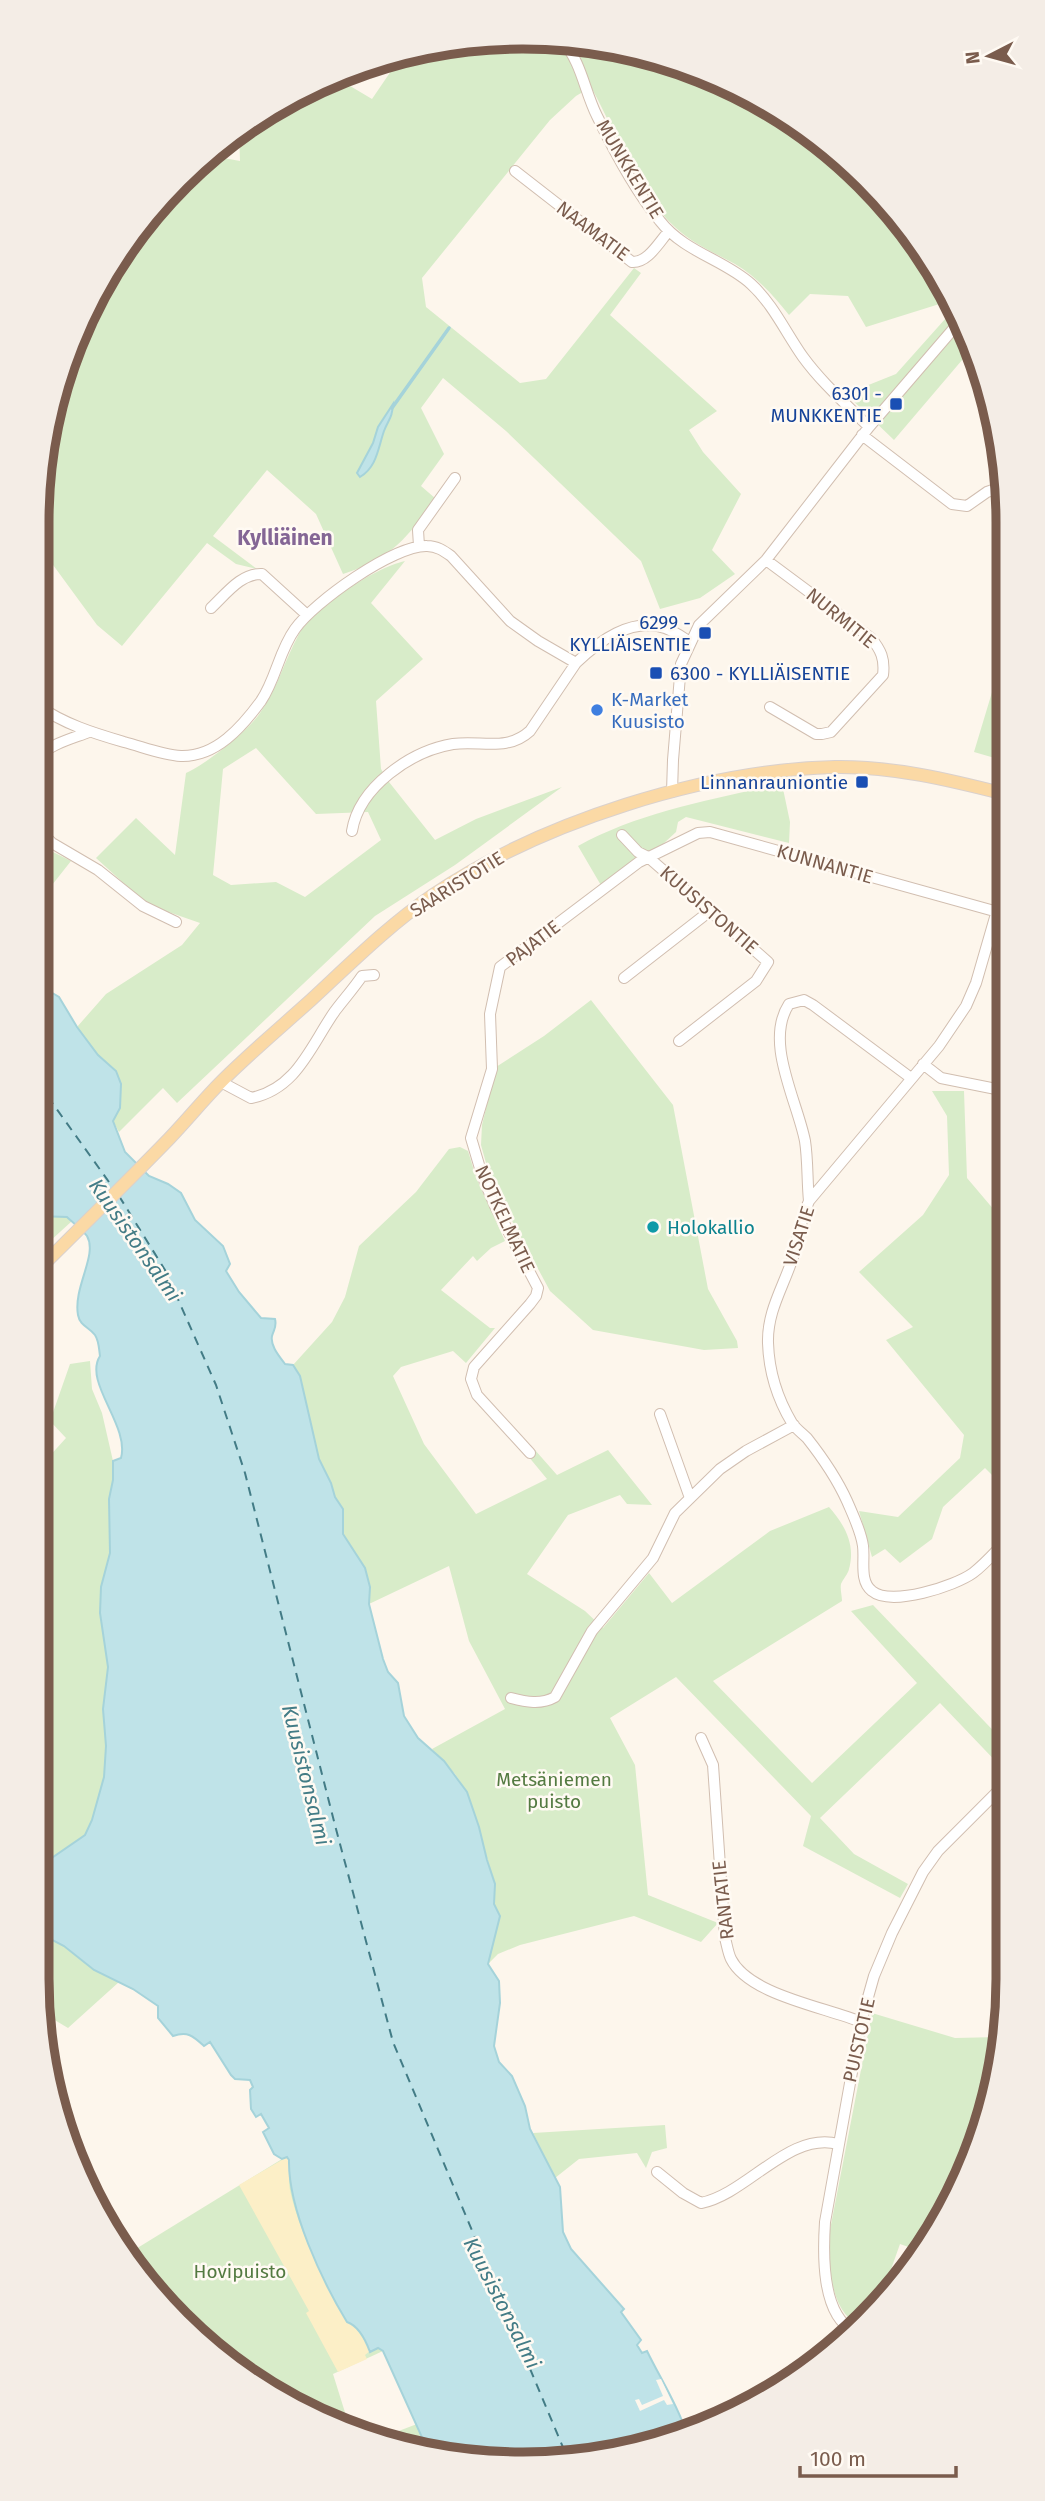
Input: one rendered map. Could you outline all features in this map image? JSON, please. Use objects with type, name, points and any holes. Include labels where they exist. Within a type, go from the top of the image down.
[{"type":"main road","name":"SAARISTOTIE","points":[[49,1259],[166,1143],[221,1082],[356,957],[432,896],[507,851],[567,825],[620,807],[672,792],[773,772],[836,767],[892,771],[953,781],[996,792]]},
{"type":"street","name":"MUNKKENTIE","points":[[571,52],[578,62],[597,117],[644,199],[669,231],[750,282],[804,358],[865,431],[952,504],[967,506],[980,496],[995,490]]},
{"type":"street","name":"NAAMATIE","points":[[514,171],[632,262],[645,258],[669,231]]},
{"type":"street","points":[[672,792],[681,664],[699,625],[766,560],[865,431],[954,328]]},
{"type":"street","points":[[419,546],[418,530],[455,478]]},
{"type":"street","points":[[49,711],[89,732],[167,754],[183,756],[212,749],[239,728],[260,702],[269,688],[284,647],[307,615],[347,583],[396,554],[419,546],[440,549],[451,556],[510,621],[576,663]]},
{"type":"street","name":"NURMITIE","points":[[766,560],[871,638],[880,648],[884,667],[883,675],[831,732],[816,734],[770,707]]},
{"type":"street","points":[[211,608],[244,577],[262,573],[307,615]]},
{"type":"street","points":[[352,831],[356,816],[374,787],[407,763],[451,745],[506,744],[522,738],[530,731],[556,688],[576,663],[601,641],[614,634],[645,625],[668,629],[690,642]]},
{"type":"street","points":[[49,749],[89,732]]},
{"type":"street","name":"KUNNANTIE","points":[[648,856],[698,833],[710,831],[996,912]]},
{"type":"street","name":"KUUSISTONTIE","points":[[622,835],[638,852],[648,856],[768,962],[756,981],[679,1041]]},
{"type":"street","points":[[49,840],[98,870],[143,906],[176,922]]},
{"type":"street","name":"PAJATIE","points":[[473,1149],[471,1138],[492,1069],[490,1014],[500,967],[648,856]]},
{"type":"street","points":[[624,978],[710,911]]},
{"type":"street","name":"VISATIE","points":[[996,927],[966,1006],[923,1064],[809,1201],[768,1326],[772,1377],[777,1392],[794,1425],[818,1454],[846,1501],[863,1545],[864,1581],[872,1592],[883,1596],[906,1595],[956,1583],[975,1572],[996,1551]]},
{"type":"street","points":[[221,1082],[251,1098],[260,1096],[284,1082],[299,1069],[335,1011],[362,976],[374,975]]},
{"type":"street","points":[[809,1201],[805,1143],[793,1104],[779,1031],[783,1014],[789,1004],[804,1000],[813,1005],[911,1078]]},
{"type":"street","points":[[923,1064],[941,1078],[996,1090]]},
{"type":"street","name":"NOTKELMATIE","points":[[473,1149],[495,1206],[538,1288],[530,1304],[474,1367],[471,1379],[477,1395],[530,1453]]},
{"type":"street","points":[[660,1414],[690,1498]]},
{"type":"street","points":[[511,1698],[546,1702],[555,1697],[592,1631],[653,1558],[675,1513],[720,1469],[746,1451],[794,1425]]},
{"type":"street","name":"RANTATIE","points":[[701,1738],[713,1765],[720,1886],[725,1938],[731,1959],[748,1978],[764,1987],[861,2021]]},
{"type":"street","name":"PUISTOTIE","points":[[845,2324],[834,2309],[823,2253],[825,2222],[861,2021],[874,1976],[923,1872],[938,1851],[996,1792]]},
{"type":"street","points":[[657,2172],[683,2193],[701,2203],[727,2193],[801,2147],[824,2140],[838,2144]]},
{"type":"green space","points":[[492,50],[584,53],[675,74],[759,112],[811,147],[835,167],[898,234],[942,303],[866,327],[848,296],[810,294],[789,315],[750,275],[690,239],[662,214],[628,161],[591,87],[576,96],[550,120],[422,278],[426,307],[520,383],[546,379],[634,268],[641,273],[610,315],[717,411],[689,430],[703,452],[741,494],[712,550],[735,574],[700,598],[660,609],[641,561],[506,431],[443,378],[421,408],[444,454],[421,486],[436,499],[397,546],[374,561],[343,574],[316,514],[267,470],[213,536],[257,569],[236,564],[207,543],[122,646],[97,625],[49,559],[50,492],[58,430],[74,370],[85,341],[112,286],[129,259],[167,210],[210,167],[221,158],[240,161],[239,143],[286,112],[341,85],[346,83],[372,99],[394,67],[430,58]]},
{"type":"green space","points":[[948,316],[966,356],[894,440],[846,394],[896,374]]},
{"type":"green space","points":[[405,561],[371,603],[423,659],[376,701],[381,769],[389,782],[435,840],[476,819],[562,787],[455,865],[375,916],[177,1103],[163,1088],[119,1132],[113,1121],[120,1108],[121,1084],[116,1071],[98,1055],[77,1027],[106,994],[182,945],[200,923],[157,908],[141,899],[96,858],[136,818],[175,855],[186,773],[226,747],[254,721],[271,695],[298,636],[317,613],[361,580]],"holes":[[[256,748],[316,814],[368,812],[381,840],[305,897],[276,882],[231,885],[213,875],[223,769]]]},
{"type":"green space","points":[[996,679],[996,758],[974,752]]},
{"type":"green space","points":[[782,784],[790,822],[789,843],[686,817],[678,822],[676,832],[663,844],[634,860],[602,887],[578,846],[652,815]]},
{"type":"green space","points":[[49,848],[71,861],[49,889]]},
{"type":"green space","points":[[591,1000],[673,1105],[708,1289],[737,1341],[738,1348],[704,1350],[593,1330],[550,1291],[502,1202],[481,1145],[482,1125],[496,1067],[544,1036]]},
{"type":"green space","points":[[932,1091],[964,1091],[967,1178],[996,1212],[996,1479],[985,1468],[943,1507],[932,1539],[900,1563],[885,1549],[872,1557],[859,1511],[898,1517],[960,1458],[964,1435],[886,1340],[913,1327],[859,1272],[923,1215],[949,1175],[947,1116]]},
{"type":"green space","name":"Metsäniemen puisto","points":[[460,1147],[468,1151],[476,1177],[505,1241],[491,1248],[477,1261],[473,1256],[441,1290],[490,1328],[495,1328],[466,1363],[453,1351],[401,1367],[393,1376],[424,1444],[476,1514],[547,1479],[528,1456],[535,1450],[557,1475],[608,1450],[652,1505],[627,1504],[620,1495],[568,1515],[527,1574],[585,1611],[603,1628],[649,1573],[672,1603],[770,1531],[829,1507],[844,1527],[850,1543],[851,1560],[841,1584],[842,1601],[713,1681],[812,1783],[917,1683],[851,1611],[873,1605],[996,1733],[996,1762],[940,1703],[820,1818],[854,1854],[908,1884],[900,1898],[803,1846],[811,1816],[676,1677],[610,1718],[635,1765],[648,1895],[718,1923],[701,1942],[634,1916],[520,1945],[498,1954],[488,1964],[500,1916],[494,1904],[495,1884],[467,1792],[432,1749],[505,1709],[469,1641],[449,1566],[369,1604],[370,1587],[343,1534],[343,1509],[319,1459],[300,1376],[293,1365],[332,1322],[345,1297],[359,1246],[416,1192],[449,1149]]},
{"type":"green space","points":[[49,1216],[67,1217],[72,1221],[49,1242]]},
{"type":"green space","points":[[97,1360],[148,1446],[171,1790],[49,1862],[49,1457],[66,1438],[50,1421],[70,1364],[90,1361],[92,1389],[102,1413],[113,1461],[121,1458],[122,1439],[97,1375]]},
{"type":"green space","points":[[49,1896],[126,1985],[119,1982],[68,2028],[51,2018]]},
{"type":"green space","points":[[872,2013],[955,2038],[992,2037],[987,2071],[971,2131],[947,2188],[912,2248],[900,2244],[887,2280],[851,2319],[836,2298],[829,2259],[829,2235]]},
{"type":"green space","points":[[665,2125],[667,2148],[652,2152],[646,2168],[637,2153],[579,2159],[555,2178],[533,2133]]},
{"type":"green space","name":"Hovipuisto","points":[[282,2159],[371,2351],[378,2348],[383,2351],[333,2374],[347,2418],[286,2389],[234,2354],[167,2291],[135,2250]]},
{"type":"green space","points":[[417,2424],[424,2442],[400,2436],[392,2434]]},
{"type":"sand","points":[[287,2157],[294,2205],[314,2258],[347,2322],[353,2324],[371,2350],[365,2355],[367,2359],[338,2372],[306,2313],[309,2311],[239,2185]]},
{"type":"water","points":[[393,404],[373,463],[360,477],[357,473],[378,427]]},
{"type":"water","name":"Kuusistonsalmi","points":[[49,991],[59,997],[98,1055],[116,1071],[121,1084],[120,1108],[113,1121],[125,1152],[149,1176],[181,1193],[195,1220],[223,1246],[230,1264],[226,1271],[239,1292],[261,1318],[275,1319],[272,1344],[285,1364],[293,1365],[300,1376],[319,1459],[343,1509],[343,1534],[365,1568],[370,1587],[369,1604],[383,1659],[388,1672],[398,1683],[404,1716],[418,1738],[444,1761],[467,1792],[479,1827],[495,1884],[494,1904],[500,1916],[488,1964],[499,1981],[500,2003],[494,2046],[499,2062],[512,2076],[525,2106],[530,2129],[560,2187],[563,2232],[571,2249],[624,2309],[621,2312],[641,2340],[637,2345],[642,2353],[647,2351],[683,2424],[615,2443],[553,2451],[492,2451],[424,2442],[383,2351],[378,2348],[370,2352],[358,2330],[347,2322],[317,2266],[294,2200],[289,2160],[274,2154],[263,2132],[269,2128],[261,2114],[256,2117],[251,2109],[250,2090],[253,2087],[250,2080],[235,2079],[210,2042],[204,2046],[190,2035],[173,2036],[158,2018],[158,2006],[133,1989],[94,1970],[64,1946],[49,1938],[49,1860],[85,1835],[104,1777],[106,1746],[103,1709],[108,1667],[100,1613],[101,1587],[110,1553],[109,1499],[113,1461],[121,1458],[122,1445],[97,1378],[96,1367],[100,1356],[97,1340],[78,1315],[77,1304],[90,1244],[87,1236],[67,1217],[49,1216]]},
{"type":"pier","points":[[661,2379],[673,2404],[667,2405],[664,2400],[640,2411],[635,2400],[639,2399],[642,2405],[663,2396],[656,2380]]},
{"type":"waterway","points":[[392,408],[449,328]]},
{"type":"ferry route","points":[[49,1098],[114,1189]]},
{"type":"ferry route","points":[[119,1196],[165,1270],[216,1385],[245,1473],[393,2042],[564,2450]]},
{"type":"place","name":"6301 - MUNKKENTIE","points":[[896,404]]},
{"type":"place","name":"6299 - KYLLIÄISENTIE","points":[[705,633]]},
{"type":"place","name":"6300 - KYLLIÄISENTIE","points":[[656,673]]},
{"type":"place","name":"K-Market Kuusisto","points":[[597,710]]},
{"type":"place","name":"Linnanrauniontie","points":[[862,782]]},
{"type":"place","name":"Holokallio","points":[[653,1227]]},
{"type":"district","name":"Kylliäinen","points":[[285,538]]}]
